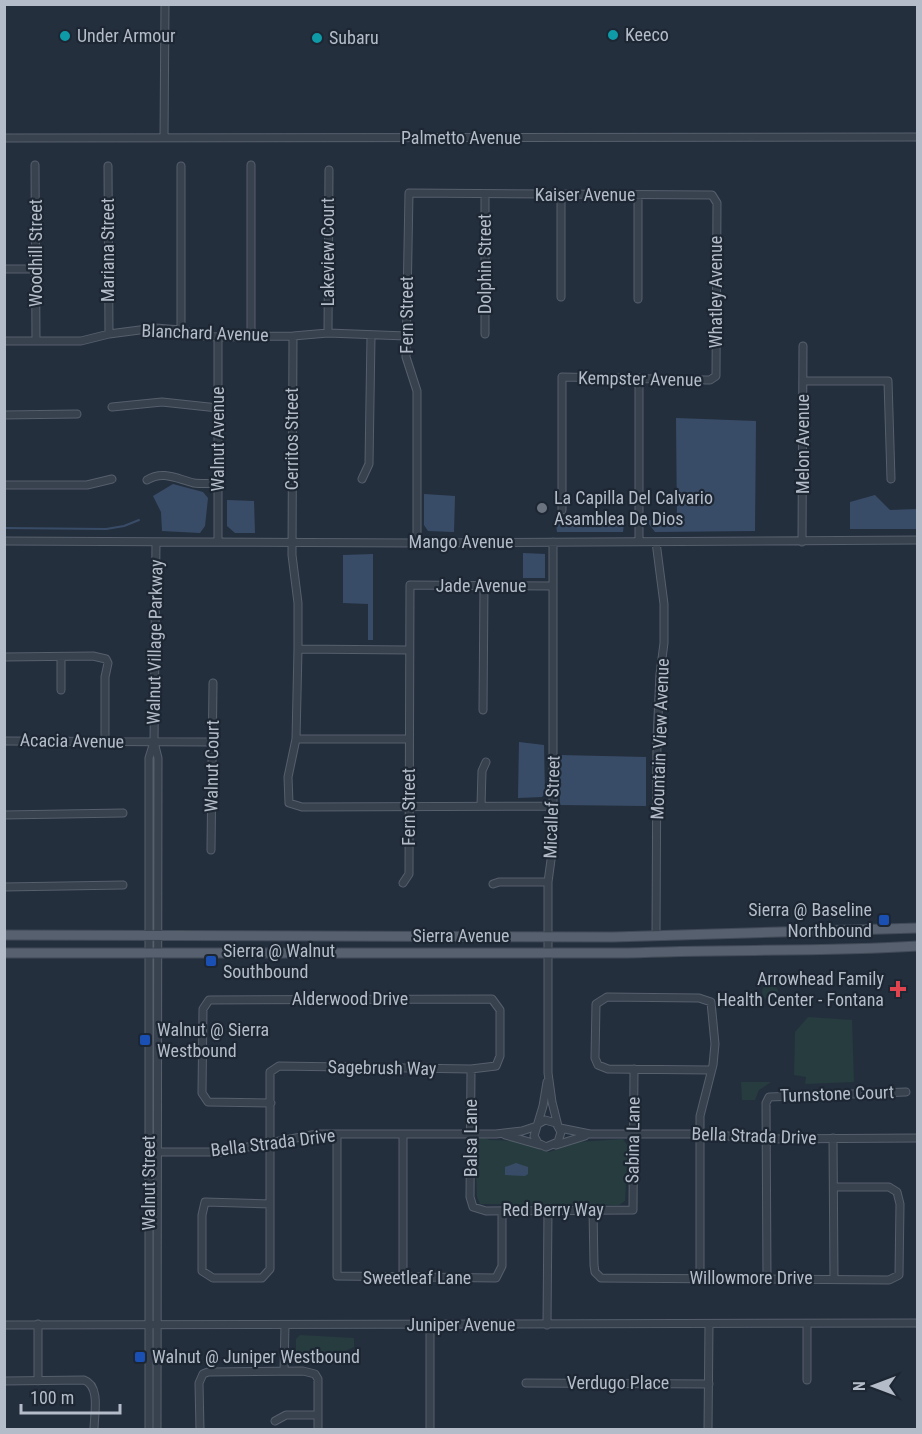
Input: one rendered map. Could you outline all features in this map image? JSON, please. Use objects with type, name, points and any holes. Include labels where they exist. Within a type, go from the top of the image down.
[{"type":"main road","name":"Sierra Avenue","points":[[4,935],[548,938],[918,928]]},
{"type":"main road","name":"Sierra Avenue","points":[[4,953],[549,953],[918,946]]},
{"type":"street","points":[[164,138],[165,4]]},
{"type":"street","name":"Palmetto Avenue","points":[[4,138],[918,137]]},
{"type":"street","name":"Woodhill Street","points":[[36,165],[36,341]]},
{"type":"street","points":[[251,165],[251,335]]},
{"type":"street","name":"Mariana Street","points":[[108,166],[109,334]]},
{"type":"street","points":[[181,166],[181,330]]},
{"type":"street","name":"Lakeview Court","points":[[328,333],[329,170]]},
{"type":"street","name":"Fern Street","points":[[417,543],[417,391],[407,362],[406,336],[409,193],[443,194]]},
{"type":"street","name":"Kaiser Avenue","points":[[443,194],[709,194],[716,198],[717,208]]},
{"type":"street","name":"Dolphin Street","points":[[485,194],[485,334]]},
{"type":"street","points":[[561,195],[561,297]]},
{"type":"street","points":[[638,195],[638,299]]},
{"type":"street","name":"Whatley Avenue","points":[[716,376],[717,208]]},
{"type":"street","points":[[4,269],[36,269]]},
{"type":"street","name":"Blanchard Avenue","points":[[4,341],[81,341],[109,334],[155,328],[219,337],[328,333],[406,336]]},
{"type":"street","name":"Cerritos Street","points":[[292,336],[292,566],[298,603],[296,739]]},
{"type":"street","points":[[362,479],[369,464],[371,336]]},
{"type":"street","name":"Walnut Avenue","points":[[219,337],[219,541]]},
{"type":"street","name":"Melon Avenue","points":[[802,542],[803,346]]},
{"type":"street","name":"Kempster Avenue","points":[[562,510],[562,377],[710,380],[716,376]]},
{"type":"street","points":[[639,378],[639,542]]},
{"type":"street","points":[[803,381],[888,381],[891,479]]},
{"type":"street","points":[[112,407],[151,401],[218,408]]},
{"type":"street","points":[[4,415],[77,414]]},
{"type":"street","points":[[147,480],[164,474],[195,483],[218,484]]},
{"type":"street","points":[[4,485],[87,484],[112,479]]},
{"type":"street","name":"Mango Avenue","points":[[4,541],[417,543],[918,540]]},
{"type":"street","name":"Walnut Village Parkway","points":[[154,936],[158,758],[154,742],[156,542]]},
{"type":"street","name":"Micallef Street","points":[[553,542],[554,845],[548,882],[548,1073],[552,1102],[559,1127]]},
{"type":"street","name":"Mountain View Avenue","points":[[656,542],[664,604],[664,643],[657,739],[656,936]]},
{"type":"street","name":"Fern Street","points":[[403,883],[409,874],[410,585]]},
{"type":"street","name":"Jade Avenue","points":[[410,585],[554,586]]},
{"type":"street","points":[[483,710],[484,585]]},
{"type":"street","points":[[298,649],[409,650]]},
{"type":"street","points":[[4,657],[93,656],[106,659],[108,663],[105,677],[105,742]]},
{"type":"street","points":[[61,657],[61,690]]},
{"type":"street","name":"Walnut Court","points":[[211,850],[213,683]]},
{"type":"street","points":[[409,739],[296,739],[288,777],[287,798],[289,803],[292,806],[554,806]]},
{"type":"street","name":"Acacia Avenue","points":[[4,741],[212,742]]},
{"type":"street","points":[[481,806],[482,771],[486,762]]},
{"type":"street","points":[[4,815],[123,813]]},
{"type":"street","points":[[493,884],[548,882]]},
{"type":"street","points":[[4,887],[123,885]]},
{"type":"street","name":"Walnut Street","points":[[154,936],[153,1324],[157,1430]]},
{"type":"street","name":"Walnut Street","points":[[149,1430],[158,1152],[154,952]]},
{"type":"street","points":[[700,1278],[700,1116],[711,1070],[715,1044],[711,1002],[699,998],[607,997],[596,1004],[595,1058],[598,1065],[608,1069],[711,1070]]},
{"type":"street","name":"Alderwood Drive","points":[[271,1103],[208,1102],[202,1093],[203,1009],[208,1000],[492,999],[500,1010],[500,1056],[496,1066]]},
{"type":"street","name":"Sagebrush Way","points":[[271,1103],[270,1072],[279,1066],[471,1069],[496,1066]]},
{"type":"street","name":"Balsa Lane","points":[[471,1069],[470,1197],[473,1207]]},
{"type":"street","name":"Sabina Lane","points":[[633,1210],[634,1069]]},
{"type":"street","name":"Micallef Street","points":[[537,1125],[548,1073]]},
{"type":"street","name":"Turnstone Court","points":[[767,1139],[766,1103],[769,1097],[906,1092]]},
{"type":"street","points":[[270,1204],[205,1202],[202,1215],[202,1271],[213,1278],[262,1278],[270,1269],[271,1103]]},
{"type":"street","points":[[549,1120],[559,1127],[560,1139],[555,1145],[542,1146],[534,1136],[537,1125],[549,1120]]},
{"type":"street","name":"Bella Strada Drive","points":[[158,1152],[221,1152],[316,1134],[496,1134],[522,1131],[537,1125]]},
{"type":"street","name":"Bella Strada Drive","points":[[559,1127],[590,1134],[700,1134],[767,1139],[918,1138]]},
{"type":"street","name":"Sweetleaf Lane","points":[[337,1134],[337,1276],[496,1278],[502,1266],[502,1211]]},
{"type":"street","points":[[403,1134],[403,1277]]},
{"type":"street","name":"Bella Strada Drive","points":[[496,1134],[542,1146]]},
{"type":"street","name":"Bella Strada Drive","points":[[555,1145],[590,1134]]},
{"type":"street","points":[[833,1138],[834,1279]]},
{"type":"street","points":[[767,1139],[767,1278]]},
{"type":"street","name":"Willowmore Drive","points":[[593,1210],[594,1265],[595,1272],[601,1278],[889,1280],[899,1275],[900,1204],[897,1192],[889,1187],[834,1187]]},
{"type":"street","name":"Red Berry Way","points":[[473,1207],[486,1211],[633,1210]]},
{"type":"street","points":[[548,1210],[548,1325]]},
{"type":"street","name":"Juniper Avenue","points":[[4,1325],[918,1323]]},
{"type":"street","points":[[38,1324],[38,1381]]},
{"type":"street","points":[[708,1430],[709,1324]]},
{"type":"street","points":[[807,1324],[807,1380]]},
{"type":"street","points":[[284,1371],[285,1325]]},
{"type":"street","points":[[430,1325],[430,1430]]},
{"type":"street","points":[[200,1430],[199,1383],[203,1374],[208,1372],[284,1371],[303,1371],[315,1374],[318,1379],[318,1430]]},
{"type":"street","points":[[4,1381],[84,1380],[89,1382],[95,1390],[94,1430]]},
{"type":"street","name":"Verdugo Place","points":[[526,1383],[709,1384]]},
{"type":"street","points":[[275,1421],[286,1415],[318,1415]]},
{"type":"green space","points":[[767,984],[773,984],[778,992],[776,998],[767,1000],[762,995],[762,989]]},
{"type":"green space","points":[[808,1017],[852,1020],[854,1082],[805,1084],[806,1077],[794,1075],[795,1032]]},
{"type":"green space","points":[[741,1082],[771,1082],[759,1090],[755,1100],[742,1100]]},
{"type":"green space","points":[[478,1139],[516,1141],[549,1152],[578,1142],[623,1139],[628,1146],[625,1201],[619,1205],[480,1204],[477,1197],[475,1147]]},
{"type":"green space","points":[[300,1335],[354,1338],[354,1347],[318,1364],[312,1361],[300,1361],[296,1357],[296,1339]]},
{"type":"water","points":[[676,418],[756,421],[755,531],[655,532],[649,524],[649,520],[677,521]]},
{"type":"water","points":[[173,484],[203,492],[208,498],[205,526],[200,533],[162,531],[161,512],[153,496]]},
{"type":"water","points":[[424,494],[455,496],[454,532],[428,531],[424,525]]},
{"type":"water","points":[[875,495],[890,510],[917,509],[917,529],[850,529],[850,502]]},
{"type":"water","points":[[227,500],[254,501],[255,533],[235,533],[227,526]]},
{"type":"water","points":[[624,522],[623,532],[557,532],[556,524]]},
{"type":"water","points":[[523,553],[545,554],[545,578],[523,578]]},
{"type":"water","points":[[373,554],[373,640],[368,640],[368,604],[343,603],[343,555]]},
{"type":"water","points":[[519,742],[544,745],[545,793],[542,797],[518,798]]},
{"type":"water","points":[[559,755],[646,757],[646,806],[560,805]]},
{"type":"water","points":[[516,1163],[528,1167],[528,1174],[525,1176],[505,1175],[505,1167]]},
{"type":"waterway","points":[[4,528],[106,529],[124,526],[139,520]]},
{"type":"place","name":"Keeco","points":[[613,35]]},
{"type":"place","name":"Under Armour","points":[[65,36]]},
{"type":"place","name":"Subaru","points":[[317,38]]},
{"type":"place","name":"La Capilla Del Calvario Asamblea De Dios","points":[[542,508]]},
{"type":"place","name":"Sierra @ Baseline Northbound","points":[[884,920]]},
{"type":"place","name":"Sierra @ Walnut Southbound","points":[[211,961]]},
{"type":"place","name":"Arrowhead Family Health Center - Fontana","points":[[898,989]]},
{"type":"place","name":"Walnut @ Sierra Westbound","points":[[145,1040]]},
{"type":"place","name":"Walnut @ Juniper Westbound","points":[[140,1357]]}]
